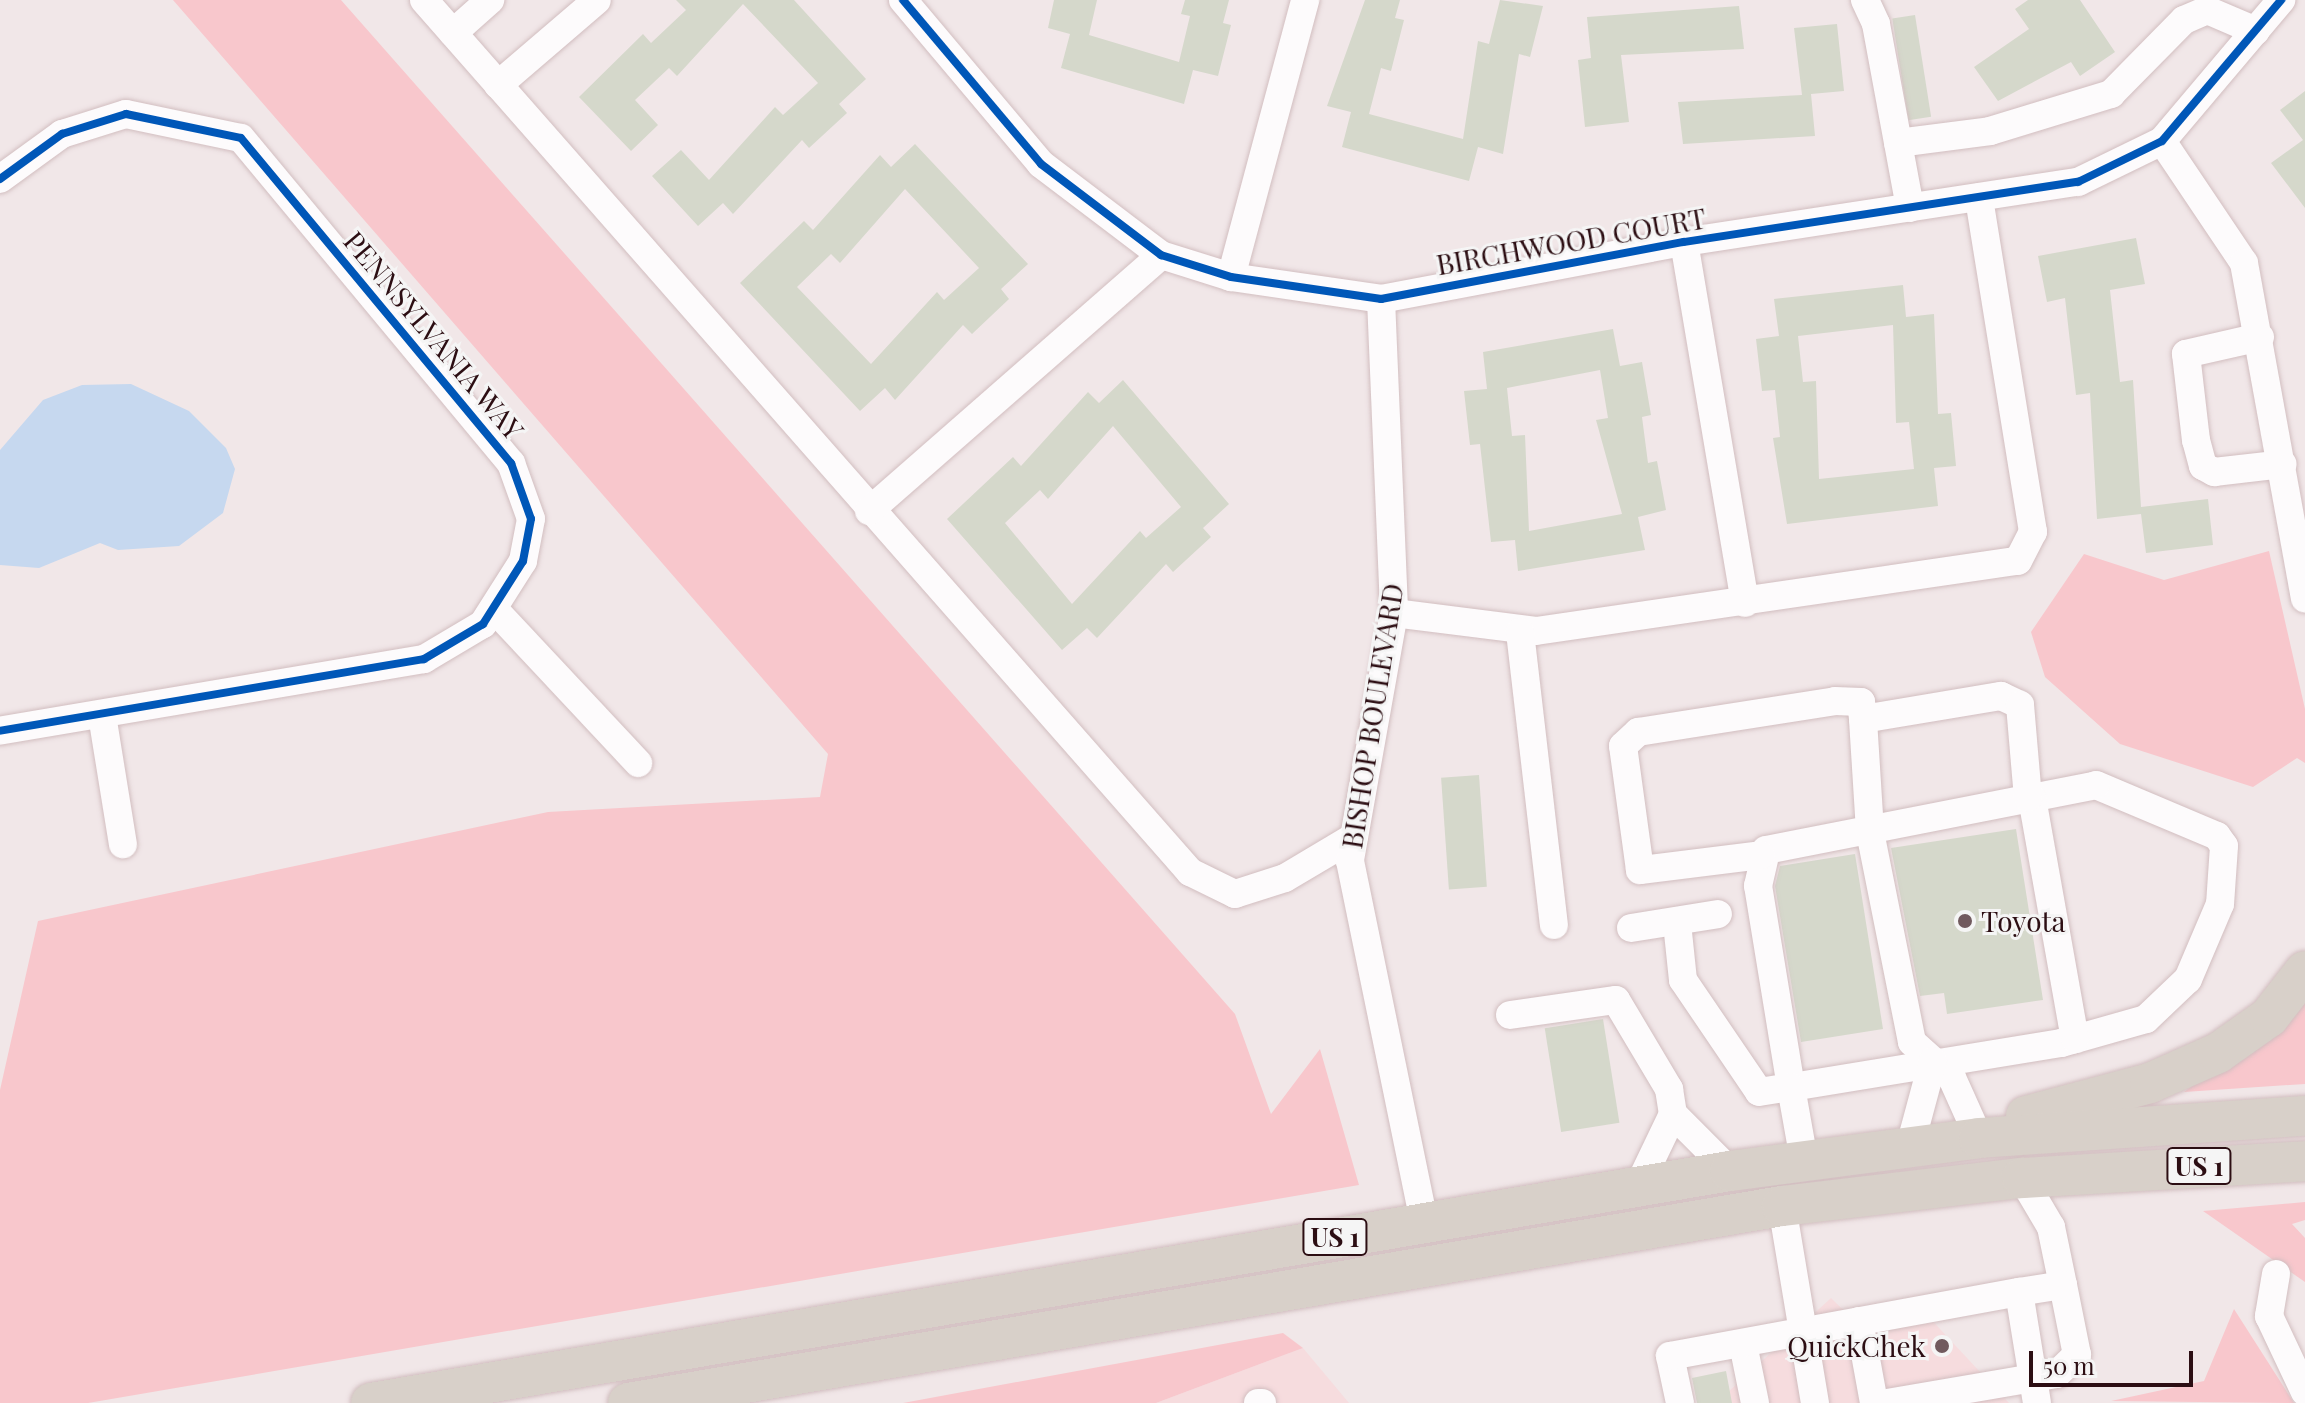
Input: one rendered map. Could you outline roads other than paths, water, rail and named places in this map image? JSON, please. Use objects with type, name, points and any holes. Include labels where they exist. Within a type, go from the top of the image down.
[{"type":"highway","points":[[1979,1138],[2041,1108],[2150,1083],[2218,1053],[2269,1017],[2305,971]]},
{"type":"highway","name":"US 1","points":[[371,1403],[1639,1185],[1804,1160],[1979,1138],[2305,1116]]},
{"type":"highway","name":"US 1","points":[[646,1401],[1782,1206],[2022,1178],[2305,1161]]},
{"type":"highway","points":[[2093,1173],[2305,1186]]},
{"type":"street","points":[[424,0],[1177,859],[1215,890],[1264,887],[1354,837]]},
{"type":"street","points":[[453,33],[490,0]]},
{"type":"street","points":[[498,85],[597,0]]},
{"type":"street","name":"BIRCHWOOD COURT","points":[[903,0],[1041,164],[1161,255],[1231,277],[1381,299],[1684,242],[2078,182],[2162,141],[2281,0]]},
{"type":"street","points":[[1231,277],[1305,0]]},
{"type":"street","points":[[1865,0],[1910,208]]},
{"type":"street","points":[[1898,143],[1990,131],[2111,94],[2148,65],[2184,20],[2207,10],[2256,31]]},
{"type":"street","name":"PENNSYLVANIA WAY","points":[[0,179],[62,134],[126,114],[241,138],[511,463],[529,499],[529,540],[494,609],[467,637],[402,665],[0,731]]},
{"type":"street","points":[[2162,141],[2244,263],[2260,337],[2305,598]]},
{"type":"street","points":[[1394,613],[1520,632],[1994,567],[2028,553],[2031,517],[1979,197]]},
{"type":"street","points":[[1684,242],[1745,603]]},
{"type":"street","points":[[869,511],[1161,255]]},
{"type":"street","name":"BISHOP BOULEVARD","points":[[1381,299],[1394,613],[1350,861],[1424,1222]]},
{"type":"street","points":[[2260,337],[2186,354],[2196,440],[2203,466],[2214,472],[2283,464]]},
{"type":"street","points":[[494,609],[638,763]]},
{"type":"street","points":[[1520,632],[1554,925]]},
{"type":"street","points":[[1863,719],[2001,696],[2020,705],[2030,798],[2068,1041]]},
{"type":"street","points":[[1677,923],[1683,980],[1759,1092],[1791,1087],[1933,1061],[2068,1041],[2146,1019],[2188,979],[2220,904],[2224,846],[2217,836],[2096,785],[1870,831],[1761,855],[1640,870],[1623,746],[1638,732],[1835,701],[1861,702],[1870,831],[1912,1042],[1933,1061],[1952,1078],[1979,1138]]},
{"type":"street","points":[[102,715],[123,844]]},
{"type":"street","points":[[1761,855],[1758,886],[1804,1160]]},
{"type":"street","points":[[1631,928],[1718,914]]},
{"type":"street","points":[[1510,1015],[1616,1000],[1669,1089],[1673,1114],[1639,1185]]},
{"type":"street","points":[[1910,1146],[1933,1061]]},
{"type":"street","points":[[1673,1114],[1730,1171]]},
{"type":"street","points":[[1887,1403],[2034,1390],[2077,1355],[2051,1227],[2022,1178]]},
{"type":"street","points":[[1782,1206],[1815,1403]]},
{"type":"street","points":[[2276,1274],[2269,1316],[2305,1392]]},
{"type":"street","points":[[1680,1403],[1670,1356],[2063,1285]]},
{"type":"street","points":[[2019,1292],[2034,1390]]},
{"type":"street","points":[[1859,1321],[1874,1403]]},
{"type":"street","points":[[1743,1344],[1755,1403]]},
{"type":"water","points":[[131,384],[189,411],[226,448],[235,469],[223,513],[179,546],[118,550],[100,543],[39,568],[0,565],[0,450],[43,400],[82,385]]},
{"type":"place","name":"Toyota","points":[[1965,921]]},
{"type":"place","name":"QuickChek","points":[[1942,1346]]}]
